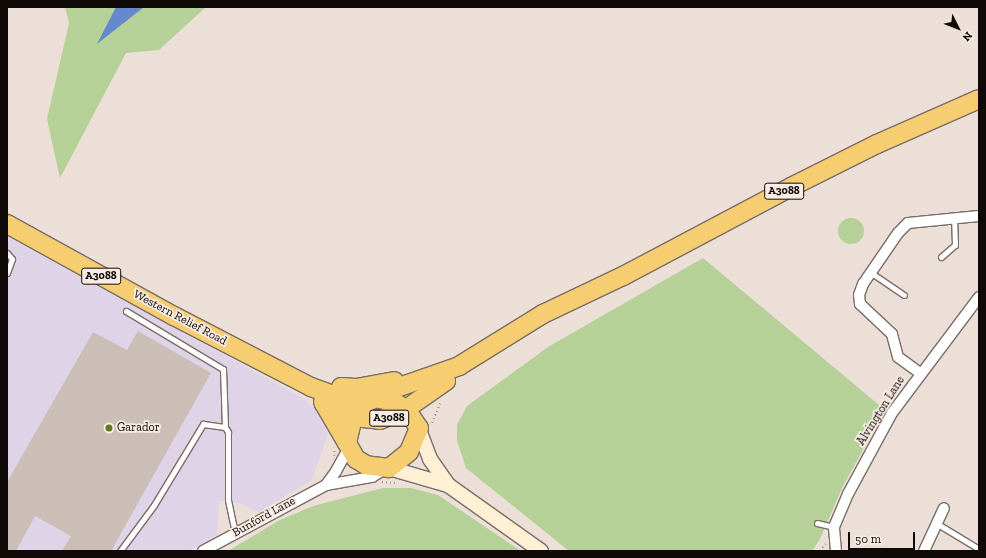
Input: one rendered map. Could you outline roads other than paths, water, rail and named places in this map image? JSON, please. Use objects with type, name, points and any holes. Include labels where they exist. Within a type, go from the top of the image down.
[{"type":"highway","name":"A3088","points":[[374,399],[382,393],[459,366],[543,314],[623,276],[791,187],[877,144],[979,99]]},
{"type":"highway","name":"Western Relief Road","points":[[7,224],[174,316],[311,387],[344,399],[374,399],[394,402],[406,409]]},
{"type":"highway","points":[[290,376],[307,375],[337,387],[363,387],[405,378],[438,366],[461,354],[482,351]]},
{"type":"highway","name":"A3088","points":[[419,429],[446,381],[459,366]]},
{"type":"highway","name":"A3088","points":[[324,404],[353,417],[380,420],[406,409],[446,381]]},
{"type":"highway","name":"Western Relief Road","points":[[311,387],[324,404],[343,444],[356,459],[388,475]]},
{"type":"highway","points":[[343,444],[353,417],[374,399]]},
{"type":"highway","points":[[388,475],[410,452],[419,429],[406,409]]},
{"type":"street","points":[[920,373],[898,357],[892,334],[860,304],[859,295],[870,272],[898,233],[908,223],[979,216]]},
{"type":"street","name":"Alvington Lane","points":[[836,551],[834,527],[848,494],[892,413],[920,373],[978,302]]},
{"type":"street","points":[[419,429],[430,459],[448,485],[541,551]]},
{"type":"street","name":"Bunford Lane","points":[[326,485],[340,465],[343,444]]},
{"type":"street","points":[[388,475],[448,485]]},
{"type":"street","name":"Bunford Lane","points":[[203,551],[326,485],[388,475]]},
{"type":"street","points":[[924,551],[944,508]]},
{"type":"lane","points":[[941,257],[954,245],[954,218]]},
{"type":"lane","points":[[7,253],[12,259],[7,273]]},
{"type":"lane","points":[[870,272],[904,296]]},
{"type":"lane","points":[[126,311],[223,369],[225,427],[228,432],[228,500],[235,534]]},
{"type":"lane","points":[[120,551],[154,505],[203,424],[225,427]]},
{"type":"lane","points":[[817,523],[834,527]]},
{"type":"lane","points":[[936,523],[979,549]]},
{"type":"water","points":[[116,7],[144,7],[97,44]]},
{"type":"place","name":"Garador","points":[[109,428]]}]
